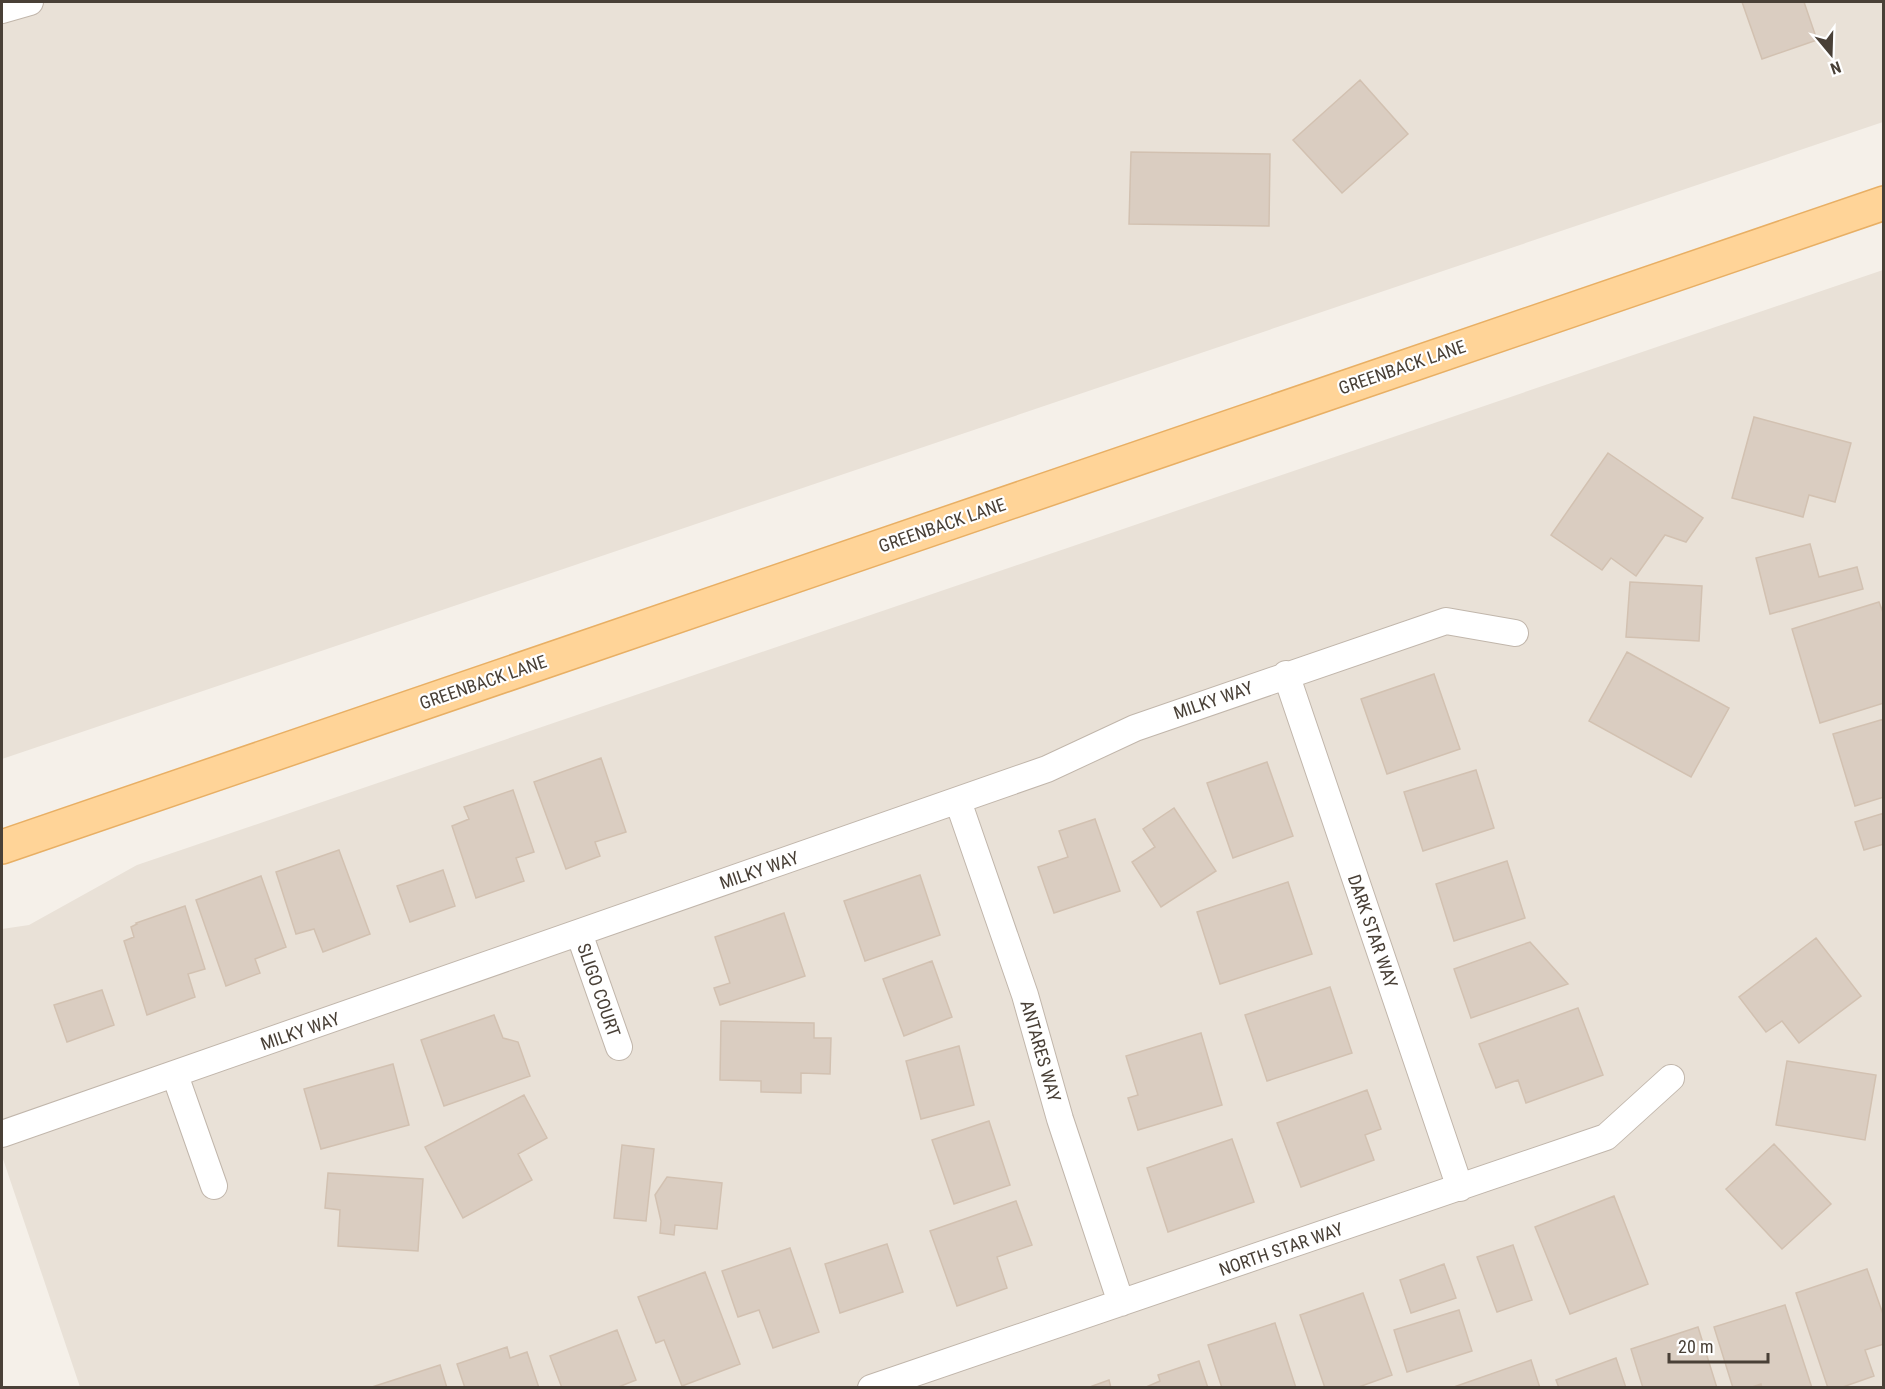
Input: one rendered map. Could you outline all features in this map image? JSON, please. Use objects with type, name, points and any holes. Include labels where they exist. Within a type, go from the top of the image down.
[{"type":"main road","name":"GREENBACK LANE","points":[[2,847],[1884,202]]},
{"type":"street","points":[[2,10],[30,2]]},
{"type":"street","name":"MILKY WAY","points":[[2,1134],[958,801],[1047,769],[1135,728],[1286,674],[1446,621],[1515,633]]},
{"type":"street","name":"DARK STAR WAY","points":[[1286,674],[1460,1188]]},
{"type":"street","name":"ANTARES WAY","points":[[958,801],[1025,995],[1060,1119],[1120,1303]]},
{"type":"street","name":"SLIGO COURT","points":[[579,933],[619,1047]]},
{"type":"street","points":[[175,1075],[214,1186]]},
{"type":"street","name":"NORTH STAR WAY","points":[[872,1388],[1606,1137],[1671,1078]]},
{"type":"shaded area","points":[[2,2],[1883,2],[1883,122],[2,759]]},
{"type":"shaded area","points":[[1883,270],[1883,1387],[80,1387],[2,1156],[2,929],[29,925],[137,865]]},
{"type":"building","points":[[1742,2],[1804,2],[1817,40],[1762,59]]},
{"type":"building","points":[[1360,80],[1408,134],[1342,193],[1293,140]]},
{"type":"building","points":[[1131,152],[1270,154],[1269,226],[1129,224]]},
{"type":"building","points":[[1754,417],[1851,443],[1835,502],[1809,495],[1803,517],[1732,498]]},
{"type":"building","points":[[1608,453],[1703,518],[1686,542],[1665,535],[1636,576],[1611,558],[1602,570],[1551,535]]},
{"type":"building","points":[[1810,544],[1819,577],[1857,567],[1863,589],[1770,614],[1756,558]]},
{"type":"building","points":[[1630,582],[1702,586],[1699,641],[1626,637]]},
{"type":"building","points":[[1879,602],[1884,615],[1884,703],[1820,723],[1792,629]]},
{"type":"building","points":[[1627,652],[1729,708],[1691,777],[1589,721]]},
{"type":"building","points":[[1434,674],[1460,749],[1387,774],[1361,699]]},
{"type":"building","points":[[1884,719],[1884,797],[1855,806],[1833,734]]},
{"type":"building","points":[[601,758],[626,832],[595,842],[600,856],[566,869],[534,782]]},
{"type":"building","points":[[1267,762],[1293,836],[1233,858],[1207,783]]},
{"type":"building","points":[[1476,770],[1494,828],[1423,851],[1404,792]]},
{"type":"building","points":[[513,790],[534,852],[516,858],[524,881],[476,898],[452,826],[469,819],[464,807]]},
{"type":"building","points":[[1174,808],[1216,871],[1161,907],[1132,862],[1155,847],[1143,829]]},
{"type":"building","points":[[1884,813],[1884,844],[1864,850],[1855,822]]},
{"type":"building","points":[[1095,819],[1120,891],[1054,913],[1038,867],[1068,857],[1059,831]]},
{"type":"building","points":[[339,850],[370,934],[323,952],[314,929],[296,934],[276,872]]},
{"type":"building","points":[[1507,861],[1525,918],[1454,941],[1436,884]]},
{"type":"building","points":[[443,870],[455,906],[410,922],[397,886]]},
{"type":"building","points":[[920,875],[940,935],[865,961],[844,901]]},
{"type":"building","points":[[261,876],[286,947],[255,959],[260,973],[226,986],[196,900]]},
{"type":"building","points":[[1288,882],[1312,954],[1220,984],[1197,912]]},
{"type":"building","points":[[185,906],[205,969],[188,974],[195,997],[147,1015],[124,941],[134,937],[131,927],[136,923]]},
{"type":"building","points":[[784,913],[805,976],[720,1005],[714,988],[730,983],[715,937]]},
{"type":"building","points":[[1816,938],[1861,996],[1799,1043],[1782,1021],[1766,1032],[1739,997]]},
{"type":"building","points":[[1530,942],[1568,984],[1471,1018],[1454,969]]},
{"type":"building","points":[[932,961],[952,1017],[904,1036],[883,979]]},
{"type":"building","points":[[1330,987],[1352,1053],[1267,1081],[1245,1015]]},
{"type":"building","points":[[102,990],[114,1025],[67,1042],[54,1005]]},
{"type":"building","points":[[1578,1008],[1603,1075],[1526,1103],[1518,1080],[1496,1088],[1479,1044]]},
{"type":"building","points":[[494,1015],[503,1038],[518,1042],[530,1076],[444,1106],[421,1040]]},
{"type":"building","points":[[721,1021],[814,1023],[814,1038],[831,1038],[830,1074],[801,1073],[801,1093],[761,1092],[761,1081],[720,1080]]},
{"type":"building","points":[[1201,1033],[1222,1105],[1138,1130],[1128,1098],[1138,1095],[1126,1056]]},
{"type":"building","points":[[959,1046],[974,1105],[921,1119],[906,1061]]},
{"type":"building","points":[[1787,1061],[1876,1075],[1865,1140],[1776,1125]]},
{"type":"building","points":[[393,1064],[409,1125],[321,1149],[304,1089]]},
{"type":"building","points":[[1367,1090],[1381,1129],[1365,1135],[1374,1160],[1301,1187],[1277,1123]]},
{"type":"building","points":[[524,1095],[547,1138],[518,1154],[532,1180],[463,1218],[425,1147]]},
{"type":"building","points":[[989,1121],[1010,1185],[954,1204],[932,1140]]},
{"type":"building","points":[[1232,1139],[1254,1202],[1168,1232],[1147,1168]]},
{"type":"building","points":[[1774,1144],[1831,1204],[1782,1249],[1726,1189]]},
{"type":"building","points":[[622,1145],[654,1149],[646,1221],[614,1218]]},
{"type":"building","points":[[328,1173],[423,1179],[418,1251],[338,1246],[340,1210],[325,1208]]},
{"type":"building","points":[[667,1177],[722,1183],[717,1229],[675,1225],[674,1235],[660,1233],[661,1221],[655,1195]]},
{"type":"building","points":[[1614,1196],[1648,1284],[1570,1314],[1535,1227]]},
{"type":"building","points":[[1016,1201],[1032,1245],[997,1257],[1007,1288],[957,1306],[930,1231]]},
{"type":"building","points":[[887,1244],[903,1292],[840,1313],[825,1264]]},
{"type":"building","points":[[1513,1245],[1532,1300],[1497,1312],[1477,1257]]},
{"type":"building","points":[[790,1248],[819,1332],[773,1348],[759,1310],[738,1317],[722,1271]]},
{"type":"building","points":[[1444,1264],[1456,1298],[1411,1313],[1400,1280]]},
{"type":"building","points":[[1867,1269],[1884,1317],[1884,1344],[1865,1350],[1874,1376],[1840,1388],[1828,1388],[1796,1293]]},
{"type":"building","points":[[705,1272],[740,1364],[682,1386],[664,1340],[656,1343],[638,1297]]},
{"type":"building","points":[[1363,1293],[1392,1375],[1356,1388],[1325,1388],[1300,1315]]},
{"type":"building","points":[[1785,1305],[1812,1388],[1762,1388],[1761,1384],[1749,1388],[1733,1388],[1714,1327]]},
{"type":"building","points":[[1459,1310],[1472,1351],[1407,1372],[1394,1330]]},
{"type":"building","points":[[1275,1323],[1296,1388],[1222,1388],[1208,1345]]},
{"type":"building","points":[[1698,1327],[1717,1388],[1643,1388],[1631,1349]]},
{"type":"building","points":[[617,1330],[636,1380],[616,1388],[562,1388],[550,1356]]},
{"type":"building","points":[[507,1347],[510,1358],[527,1352],[539,1388],[465,1388],[457,1364]]},
{"type":"building","points":[[1616,1358],[1626,1388],[1559,1388],[1556,1380]]},
{"type":"building","points":[[1531,1360],[1540,1388],[1451,1388]]},
{"type":"building","points":[[1199,1361],[1208,1388],[1144,1388],[1160,1381],[1158,1375]]},
{"type":"building","points":[[440,1365],[447,1388],[369,1388]]},
{"type":"building","points":[[1109,1380],[1111,1388],[1087,1388]]}]
